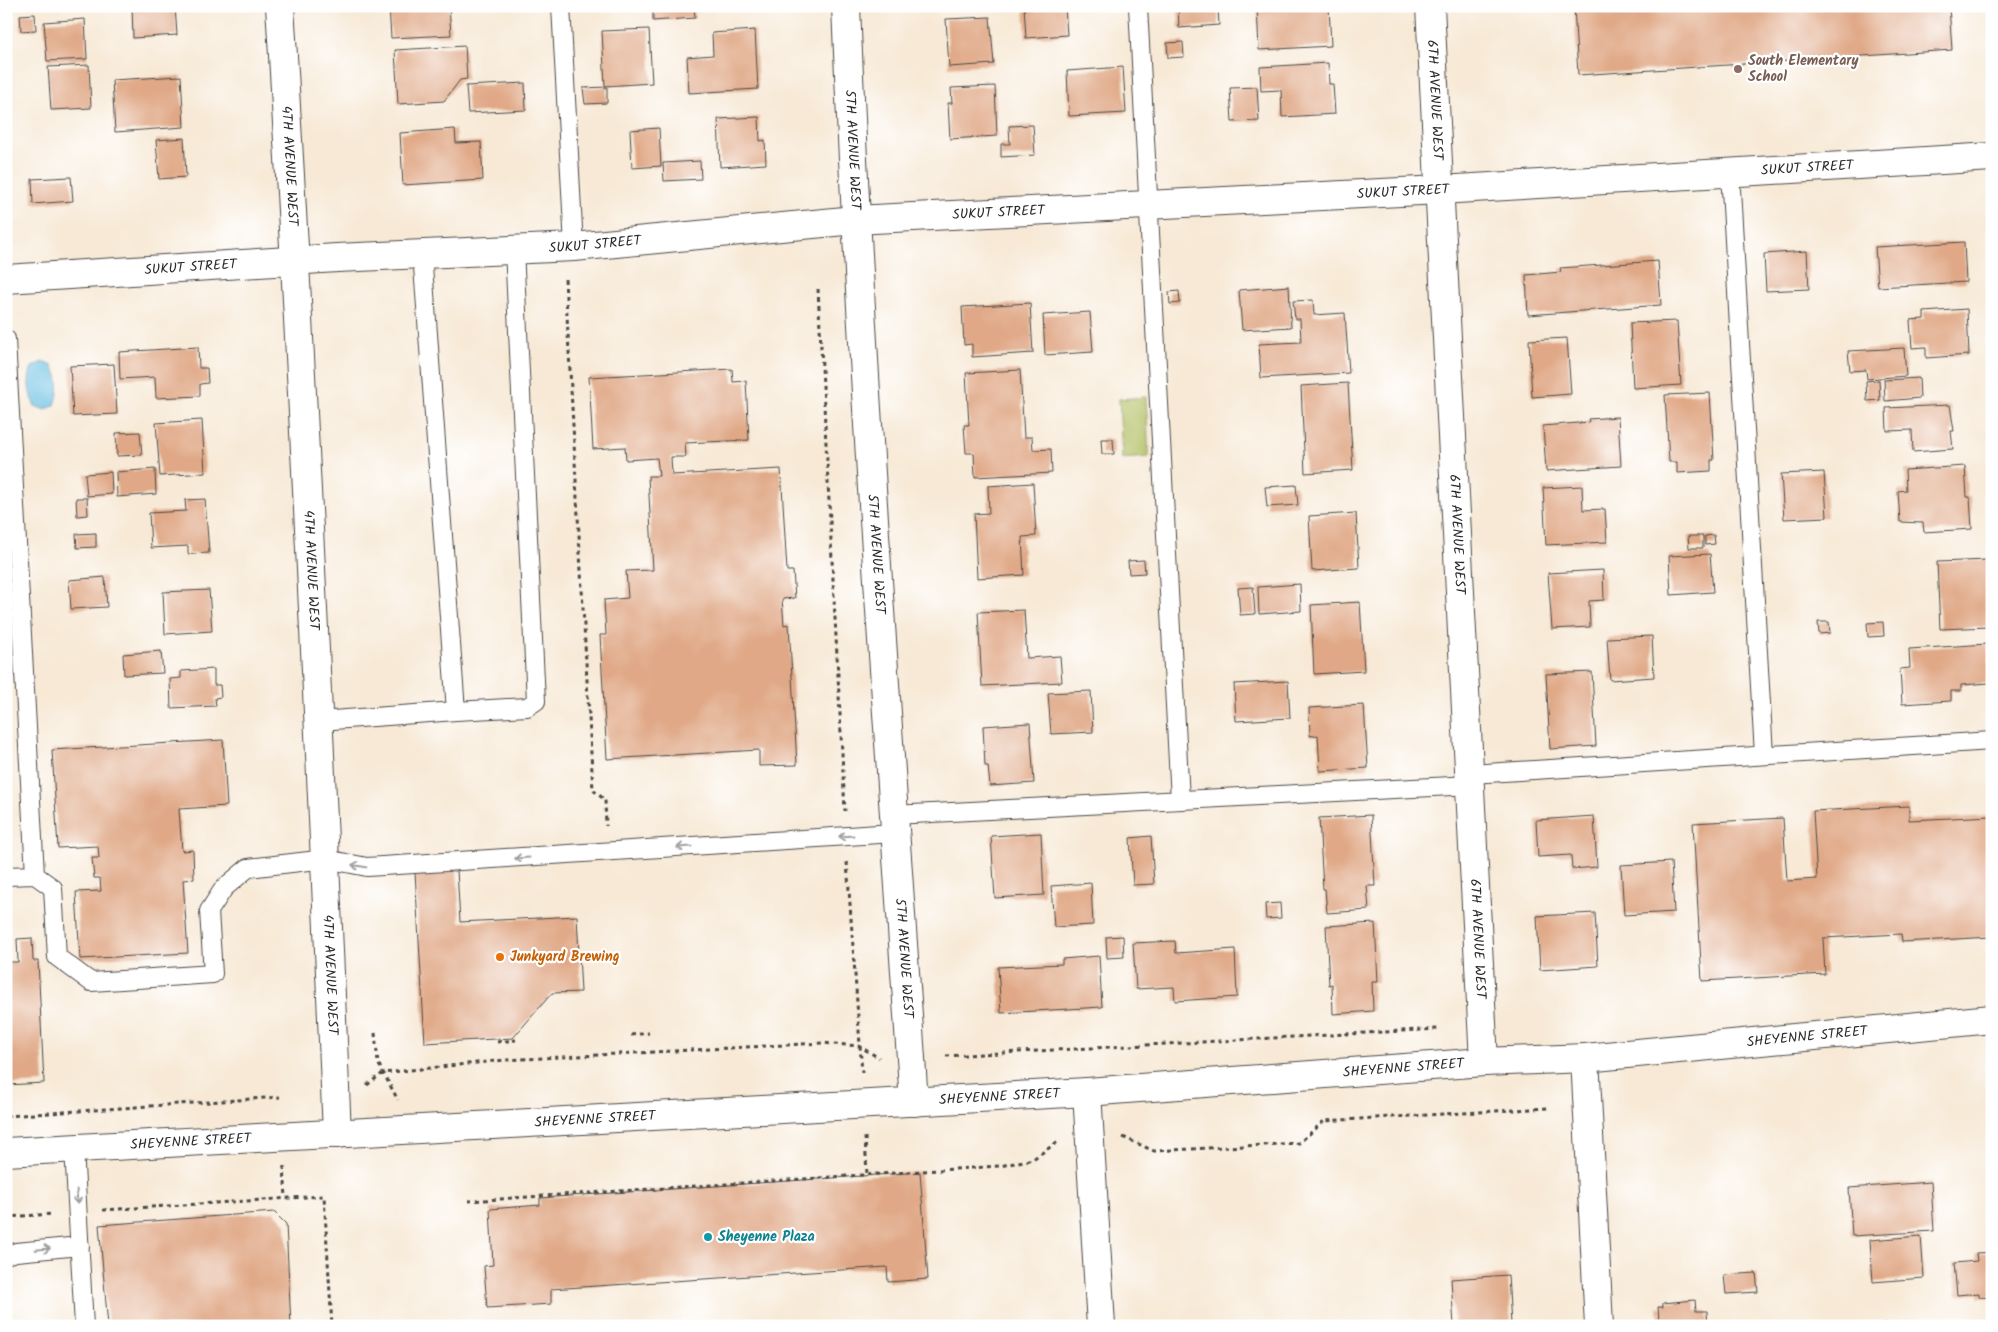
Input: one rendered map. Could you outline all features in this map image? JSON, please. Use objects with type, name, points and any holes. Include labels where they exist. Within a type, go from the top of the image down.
[{"type":"street","name":"4TH AVENUE WEST","points":[[280,6],[296,261],[326,859],[337,1134]]},
{"type":"street","name":"5TH AVENUE WEST","points":[[846,6],[855,220],[914,1102]]},
{"type":"street","name":"6TH AVENUE WEST","points":[[1430,6],[1484,1062]]},
{"type":"street","name":"SUKUT STREET","points":[[6,279],[296,261],[574,247],[855,220],[1440,190],[1992,157]]},
{"type":"street","name":"SHEYENNE STREET","points":[[6,1152],[1087,1092],[1484,1062],[1586,1058],[1992,1019]]},
{"type":"street","points":[[1586,1058],[1599,1326]]},
{"type":"street","points":[[1087,1092],[1101,1326]]},
{"type":"lane","points":[[561,6],[574,247]]},
{"type":"lane","points":[[1138,6],[1180,800]]},
{"type":"lane","points":[[1730,172],[1764,755]]},
{"type":"lane","points":[[319,721],[527,707],[536,701],[514,249]]},
{"type":"lane","points":[[422,254],[456,712]]},
{"type":"lane","points":[[6,340],[35,875]]},
{"type":"lane","points":[[6,876],[35,875],[54,888],[57,957],[91,982],[213,974],[209,911],[224,888],[248,868],[326,859],[367,867],[846,836],[894,824],[1180,800],[1764,755],[1992,742]]},
{"type":"lane","points":[[74,1148],[84,1326]]},
{"type":"lane","points":[[6,1255],[16,1252],[80,1246]]},
{"type":"path","points":[[574,247],[565,275],[566,306],[593,790],[606,800],[607,852]]},
{"type":"path","points":[[818,289],[846,836],[862,1074]]},
{"type":"path","points":[[946,1056],[1438,1029]]},
{"type":"path","points":[[375,1033],[378,1063],[400,1103]]},
{"type":"path","points":[[632,1035],[649,1033]]},
{"type":"path","points":[[496,1042],[516,1040]]},
{"type":"path","points":[[363,1088],[383,1073],[534,1059],[822,1043],[859,1046],[881,1059]]},
{"type":"path","points":[[6,1116],[280,1097]]},
{"type":"path","points":[[1123,1137],[1154,1151],[1299,1143],[1324,1121],[1548,1108]]},
{"type":"path","points":[[865,1138],[867,1175]]},
{"type":"path","points":[[468,1201],[1000,1166],[1033,1159],[1059,1141]]},
{"type":"path","points":[[284,1163],[286,1198]]},
{"type":"path","points":[[6,1217],[324,1196],[332,1326]]},
{"type":"green space","points":[[1146,397],[1149,457],[1122,459],[1119,399]]},
{"type":"water","points":[[42,362],[53,366],[58,385],[55,405],[45,410],[35,406],[29,387],[32,367]]},
{"type":"building","points":[[132,6],[175,6],[177,35],[133,38]]},
{"type":"building","points":[[389,6],[449,6],[451,35],[391,38]]},
{"type":"building","points":[[653,6],[694,6],[695,18],[653,21]]},
{"type":"building","points":[[1024,6],[1065,6],[1067,35],[1026,38]]},
{"type":"building","points":[[1178,6],[1218,6],[1219,25],[1179,28]]},
{"type":"building","points":[[1257,6],[1329,6],[1331,46],[1259,50]]},
{"type":"building","points":[[1574,6],[1949,6],[1952,50],[1578,75]]},
{"type":"building","points":[[35,14],[36,30],[21,31],[20,15]]},
{"type":"building","points":[[990,17],[994,64],[949,67],[946,19]]},
{"type":"building","points":[[85,19],[87,59],[47,61],[44,22]]},
{"type":"building","points":[[649,29],[652,83],[605,86],[602,31]]},
{"type":"building","points":[[755,30],[758,89],[689,93],[687,57],[713,55],[712,33]]},
{"type":"building","points":[[1183,42],[1184,57],[1168,58],[1167,43]]},
{"type":"building","points":[[465,46],[467,79],[460,80],[444,101],[398,104],[395,50]]},
{"type":"building","points":[[1328,63],[1329,84],[1333,84],[1335,114],[1282,117],[1281,90],[1261,91],[1260,67]]},
{"type":"building","points":[[89,65],[91,108],[51,110],[48,67]]},
{"type":"building","points":[[1123,67],[1126,113],[1069,116],[1067,71]]},
{"type":"building","points":[[181,76],[184,127],[115,132],[112,80]]},
{"type":"building","points":[[525,83],[526,110],[468,113],[466,86]]},
{"type":"building","points":[[995,86],[997,136],[950,139],[948,103],[952,103],[951,88]]},
{"type":"building","points":[[607,87],[607,103],[585,104],[583,88]]},
{"type":"building","points":[[1257,87],[1259,121],[1232,122],[1230,88]]},
{"type":"building","points":[[759,117],[760,141],[765,140],[766,164],[720,167],[718,119]]},
{"type":"building","points":[[1033,125],[1035,155],[1001,157],[1001,144],[1010,144],[1009,126]]},
{"type":"building","points":[[659,128],[661,166],[632,168],[630,130]]},
{"type":"building","points":[[455,129],[456,143],[481,142],[483,180],[403,185],[400,133]]},
{"type":"building","points":[[184,138],[186,177],[159,179],[156,140]]},
{"type":"building","points":[[700,161],[701,179],[664,181],[663,163]]},
{"type":"building","points":[[71,177],[73,201],[33,204],[32,179]]},
{"type":"building","points":[[1964,242],[1966,282],[1878,287],[1875,247]]},
{"type":"building","points":[[1807,251],[1809,289],[1766,291],[1764,254]]},
{"type":"building","points":[[1658,261],[1661,305],[1528,315],[1526,275],[1561,272],[1560,268]]},
{"type":"building","points":[[1289,286],[1291,327],[1242,330],[1239,290]]},
{"type":"building","points":[[1179,291],[1180,303],[1170,304],[1169,292]]},
{"type":"building","points":[[1313,300],[1314,315],[1345,313],[1349,373],[1261,378],[1259,344],[1301,342],[1300,319],[1295,319],[1293,301]]},
{"type":"building","points":[[1030,303],[1033,353],[972,357],[972,344],[964,345],[962,307]]},
{"type":"building","points":[[1967,309],[1969,355],[1926,358],[1926,347],[1912,348],[1910,320],[1924,319],[1924,312]]},
{"type":"building","points":[[1090,312],[1093,352],[1045,355],[1043,315]]},
{"type":"building","points":[[1677,321],[1681,385],[1633,388],[1630,323]]},
{"type":"building","points":[[1567,338],[1571,394],[1532,397],[1529,340]]},
{"type":"building","points":[[198,347],[199,368],[207,368],[208,383],[200,384],[200,396],[156,398],[155,377],[120,379],[119,352]]},
{"type":"building","points":[[1904,348],[1906,376],[1867,379],[1866,370],[1850,371],[1848,351]]},
{"type":"building","points":[[114,364],[117,414],[73,416],[70,366]]},
{"type":"building","points":[[732,369],[733,382],[746,381],[749,440],[685,443],[686,457],[671,457],[672,475],[781,469],[787,571],[793,571],[795,598],[782,599],[784,625],[789,624],[797,765],[759,766],[759,750],[607,759],[600,635],[606,635],[604,600],[628,598],[626,571],[653,570],[648,476],[659,476],[657,458],[626,460],[625,447],[593,449],[589,377]]},
{"type":"building","points":[[1020,370],[1024,437],[1032,437],[1033,450],[1051,449],[1052,473],[975,477],[974,453],[966,453],[964,425],[969,425],[966,373]]},
{"type":"building","points":[[1919,378],[1920,398],[1885,401],[1884,380]]},
{"type":"building","points":[[1879,380],[1880,400],[1867,401],[1866,381]]},
{"type":"building","points":[[1348,383],[1353,470],[1305,473],[1301,386]]},
{"type":"building","points":[[1710,393],[1714,460],[1711,460],[1711,471],[1677,473],[1677,462],[1669,462],[1665,395]]},
{"type":"building","points":[[1950,405],[1954,431],[1951,431],[1953,449],[1913,452],[1912,430],[1887,431],[1886,408]]},
{"type":"building","points":[[1618,417],[1621,466],[1546,471],[1543,426],[1589,422],[1588,419]]},
{"type":"building","points":[[202,420],[205,473],[160,476],[156,423]]},
{"type":"building","points":[[140,432],[142,455],[117,456],[116,433]]},
{"type":"building","points":[[1101,439],[1113,439],[1114,454],[1102,454]]},
{"type":"building","points":[[1965,466],[1967,497],[1970,497],[1972,529],[1924,532],[1923,523],[1900,522],[1898,491],[1906,490],[1905,470]]},
{"type":"building","points":[[155,469],[156,494],[117,497],[116,472]]},
{"type":"building","points":[[111,472],[112,494],[87,496],[85,474]]},
{"type":"building","points":[[1824,472],[1827,517],[1784,519],[1781,474]]},
{"type":"building","points":[[1033,483],[1036,536],[1022,537],[1024,575],[977,578],[974,514],[989,513],[988,486]]},
{"type":"building","points":[[1296,485],[1298,505],[1267,507],[1265,487]]},
{"type":"building","points":[[1582,486],[1583,510],[1605,509],[1607,542],[1546,545],[1543,488]]},
{"type":"building","points":[[76,498],[87,498],[88,515],[77,516]]},
{"type":"building","points":[[205,499],[209,553],[188,554],[188,546],[151,548],[149,513],[186,511],[185,500]]},
{"type":"building","points":[[1356,513],[1359,568],[1312,571],[1309,516]]},
{"type":"building","points":[[96,533],[96,547],[77,548],[76,534]]},
{"type":"building","points":[[1714,535],[1715,544],[1705,545],[1705,536]]},
{"type":"building","points":[[1688,536],[1703,536],[1703,548],[1689,548]]},
{"type":"building","points":[[1710,554],[1713,592],[1671,595],[1669,556]]},
{"type":"building","points":[[1144,560],[1145,573],[1129,574],[1128,561]]},
{"type":"building","points":[[1988,560],[1990,627],[1940,629],[1937,562]]},
{"type":"building","points":[[1603,570],[1604,600],[1589,601],[1590,627],[1552,629],[1548,573]]},
{"type":"building","points":[[105,577],[107,607],[71,609],[69,580]]},
{"type":"building","points":[[1300,584],[1301,611],[1259,614],[1258,587]]},
{"type":"building","points":[[1253,587],[1255,614],[1240,615],[1238,588]]},
{"type":"building","points":[[209,590],[212,631],[165,634],[163,592]]},
{"type":"building","points":[[1360,602],[1364,671],[1314,674],[1311,605]]},
{"type":"building","points":[[1024,610],[1027,658],[1060,656],[1062,682],[982,686],[978,612]]},
{"type":"building","points":[[1818,622],[1829,622],[1830,633],[1819,634]]},
{"type":"building","points":[[1883,622],[1884,636],[1868,637],[1867,623]]},
{"type":"building","points":[[1652,636],[1654,677],[1610,680],[1607,638]]},
{"type":"building","points":[[1988,644],[1990,683],[1961,685],[1961,691],[1951,691],[1951,701],[1902,704],[1900,669],[1910,668],[1909,649]]},
{"type":"building","points":[[161,651],[163,673],[124,675],[123,654]]},
{"type":"building","points":[[214,669],[214,685],[220,685],[221,697],[215,698],[216,706],[171,708],[170,679],[181,678],[181,671]]},
{"type":"building","points":[[1592,672],[1596,746],[1550,749],[1546,674]]},
{"type":"building","points":[[1288,681],[1290,718],[1236,721],[1234,684]]},
{"type":"building","points":[[1091,691],[1093,732],[1051,734],[1048,693]]},
{"type":"building","points":[[1364,705],[1368,768],[1320,771],[1318,735],[1310,736],[1309,708]]},
{"type":"building","points":[[1030,723],[1034,783],[990,786],[988,766],[985,766],[983,726]]},
{"type":"building","points":[[223,740],[227,806],[179,809],[182,851],[193,850],[194,879],[183,880],[188,953],[80,959],[76,892],[101,891],[100,878],[94,878],[92,858],[99,858],[98,846],[58,848],[52,750]]},
{"type":"building","points":[[1909,806],[1909,820],[1992,816],[1992,937],[1902,942],[1901,934],[1823,938],[1825,974],[1702,981],[1693,823],[1783,818],[1787,881],[1817,879],[1813,811]]},
{"type":"building","points":[[1371,815],[1375,886],[1367,886],[1369,910],[1327,913],[1325,889],[1323,889],[1319,818]]},
{"type":"building","points":[[1594,816],[1597,867],[1572,869],[1571,855],[1538,857],[1536,820]]},
{"type":"building","points":[[1041,833],[1044,895],[995,898],[991,836]]},
{"type":"building","points":[[1151,836],[1154,884],[1133,885],[1130,838]]},
{"type":"building","points":[[1671,862],[1674,912],[1624,915],[1621,865]]},
{"type":"building","name":"Junkyard Brewing","points":[[457,870],[460,922],[577,916],[581,992],[552,993],[513,1038],[425,1043],[415,872]]},
{"type":"building","points":[[1091,883],[1093,925],[1054,927],[1051,886]]},
{"type":"building","points":[[1280,903],[1281,918],[1266,919],[1265,904]]},
{"type":"building","points":[[1595,913],[1598,966],[1540,970],[1537,916]]},
{"type":"building","points":[[1375,923],[1378,982],[1372,982],[1373,1011],[1333,1014],[1332,984],[1329,985],[1326,926]]},
{"type":"building","points":[[1123,936],[1124,957],[1107,958],[1106,937]]},
{"type":"building","points":[[32,938],[33,961],[38,961],[44,1083],[6,1085],[6,962],[18,962],[17,939]]},
{"type":"building","points":[[1175,941],[1176,953],[1235,949],[1237,997],[1175,1001],[1174,987],[1136,989],[1133,943]]},
{"type":"building","points":[[1099,956],[1102,1007],[1001,1013],[998,967],[1062,964],[1062,959]]},
{"type":"building","name":"Sheyenne Plaza","points":[[920,1172],[928,1279],[888,1282],[887,1267],[551,1289],[551,1304],[487,1308],[484,1266],[493,1265],[490,1209],[540,1205],[540,1198]]},
{"type":"building","points":[[1931,1182],[1934,1231],[1852,1236],[1849,1188]]},
{"type":"building","points":[[274,1212],[286,1224],[291,1326],[108,1326],[99,1225]]},
{"type":"building","points":[[1921,1236],[1924,1278],[1873,1282],[1870,1240]]},
{"type":"building","points":[[1992,1252],[1992,1296],[1979,1297],[1979,1293],[1957,1295],[1954,1263],[1977,1261],[1976,1253]]},
{"type":"building","points":[[1756,1273],[1758,1292],[1726,1294],[1724,1275]]},
{"type":"building","points":[[1508,1275],[1511,1324],[1454,1326],[1451,1279]]},
{"type":"building","points":[[1695,1300],[1696,1311],[1707,1311],[1708,1326],[1664,1326],[1664,1321],[1659,1321],[1658,1307],[1663,1307],[1663,1303]]},
{"type":"building","points":[[1928,1321],[1928,1326],[1883,1326],[1883,1324]]},
{"type":"place","name":"South Elementary School","points":[[1738,69]]},
{"type":"place","name":"Junkyard Brewing","points":[[500,957]]},
{"type":"place","name":"Sheyenne Plaza","points":[[708,1237]]}]
